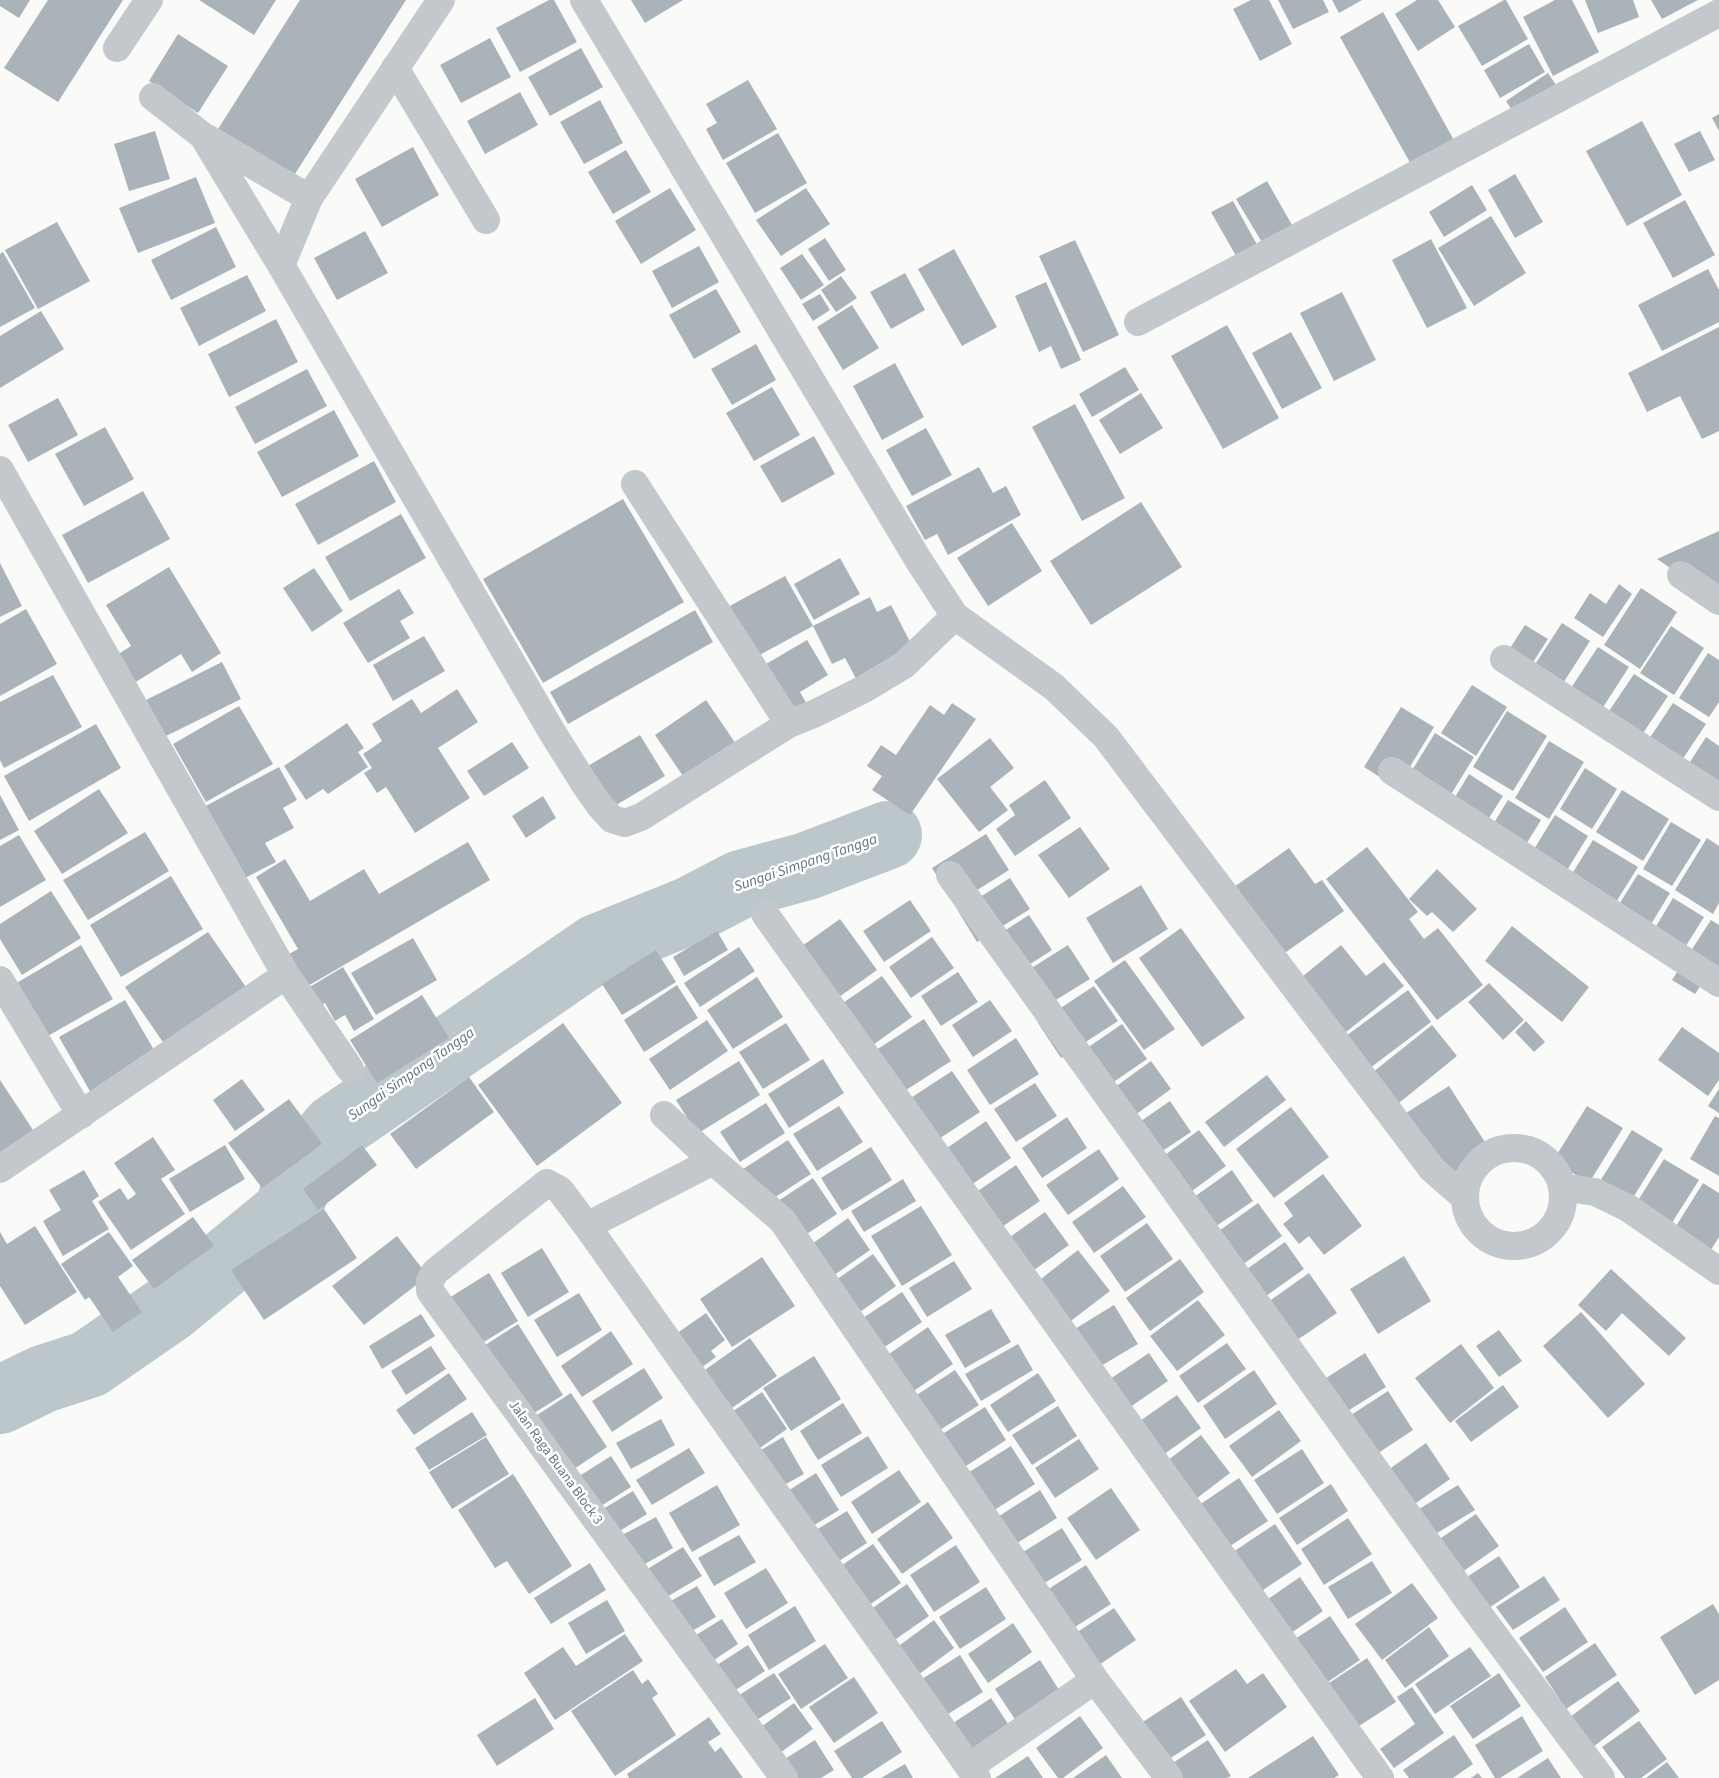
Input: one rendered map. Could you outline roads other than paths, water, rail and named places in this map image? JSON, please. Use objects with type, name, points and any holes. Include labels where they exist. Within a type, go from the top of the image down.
[{"type":"street","points":[[117,48],[149,0]]},
{"type":"street","points":[[281,265],[310,198],[441,0]]},
{"type":"street","points":[[584,0],[909,544],[955,616],[1054,687],[1106,737],[1432,1169],[1464,1197]]},
{"type":"street","points":[[1138,322],[1719,12]]},
{"type":"street","points":[[395,68],[486,220]]},
{"type":"street","points":[[153,97],[203,136],[310,198]]},
{"type":"street","points":[[203,136],[281,265],[552,732],[590,793],[612,819],[625,823],[641,817],[789,724],[864,689],[904,665],[955,616]]},
{"type":"street","points":[[0,470],[286,975],[350,1069]]},
{"type":"street","points":[[635,484],[789,724]]},
{"type":"street","points":[[1681,575],[1719,601]]},
{"type":"street","points":[[1504,660],[1719,797]]},
{"type":"street","points":[[1392,771],[1719,983]]},
{"type":"street","points":[[950,875],[1471,1604],[1601,1778]]},
{"type":"street","points":[[764,914],[1380,1778]]},
{"type":"street","points":[[0,1169],[286,975]]},
{"type":"street","points":[[0,980],[81,1115]]},
{"type":"street","points":[[664,1115],[713,1161],[782,1220],[1095,1680],[1169,1778]]},
{"type":"street","points":[[1516,1148],[1532,1151],[1546,1159],[1556,1172],[1562,1187],[1563,1203],[1558,1218],[1549,1232],[1535,1242],[1519,1246],[1503,1245],[1495,1242],[1488,1239],[1475,1228],[1467,1213],[1464,1197],[1467,1181],[1474,1167],[1486,1156],[1501,1149],[1516,1148]]},
{"type":"street","points":[[713,1161],[587,1226],[973,1772],[1095,1680]]},
{"type":"street","name":"Jalan Raga Buana Block 3","points":[[587,1226],[560,1190],[547,1184],[435,1272],[430,1281],[430,1291],[784,1778]]},
{"type":"street","points":[[1562,1187],[1594,1192],[1628,1208],[1719,1271]]},
{"type":"waterway","name":"Sungai Simpang Tangga","points":[[0,1400],[43,1379],[89,1364],[170,1308],[287,1212],[305,1164],[335,1128],[597,948],[691,910],[741,884],[807,866],[888,835]]}]
